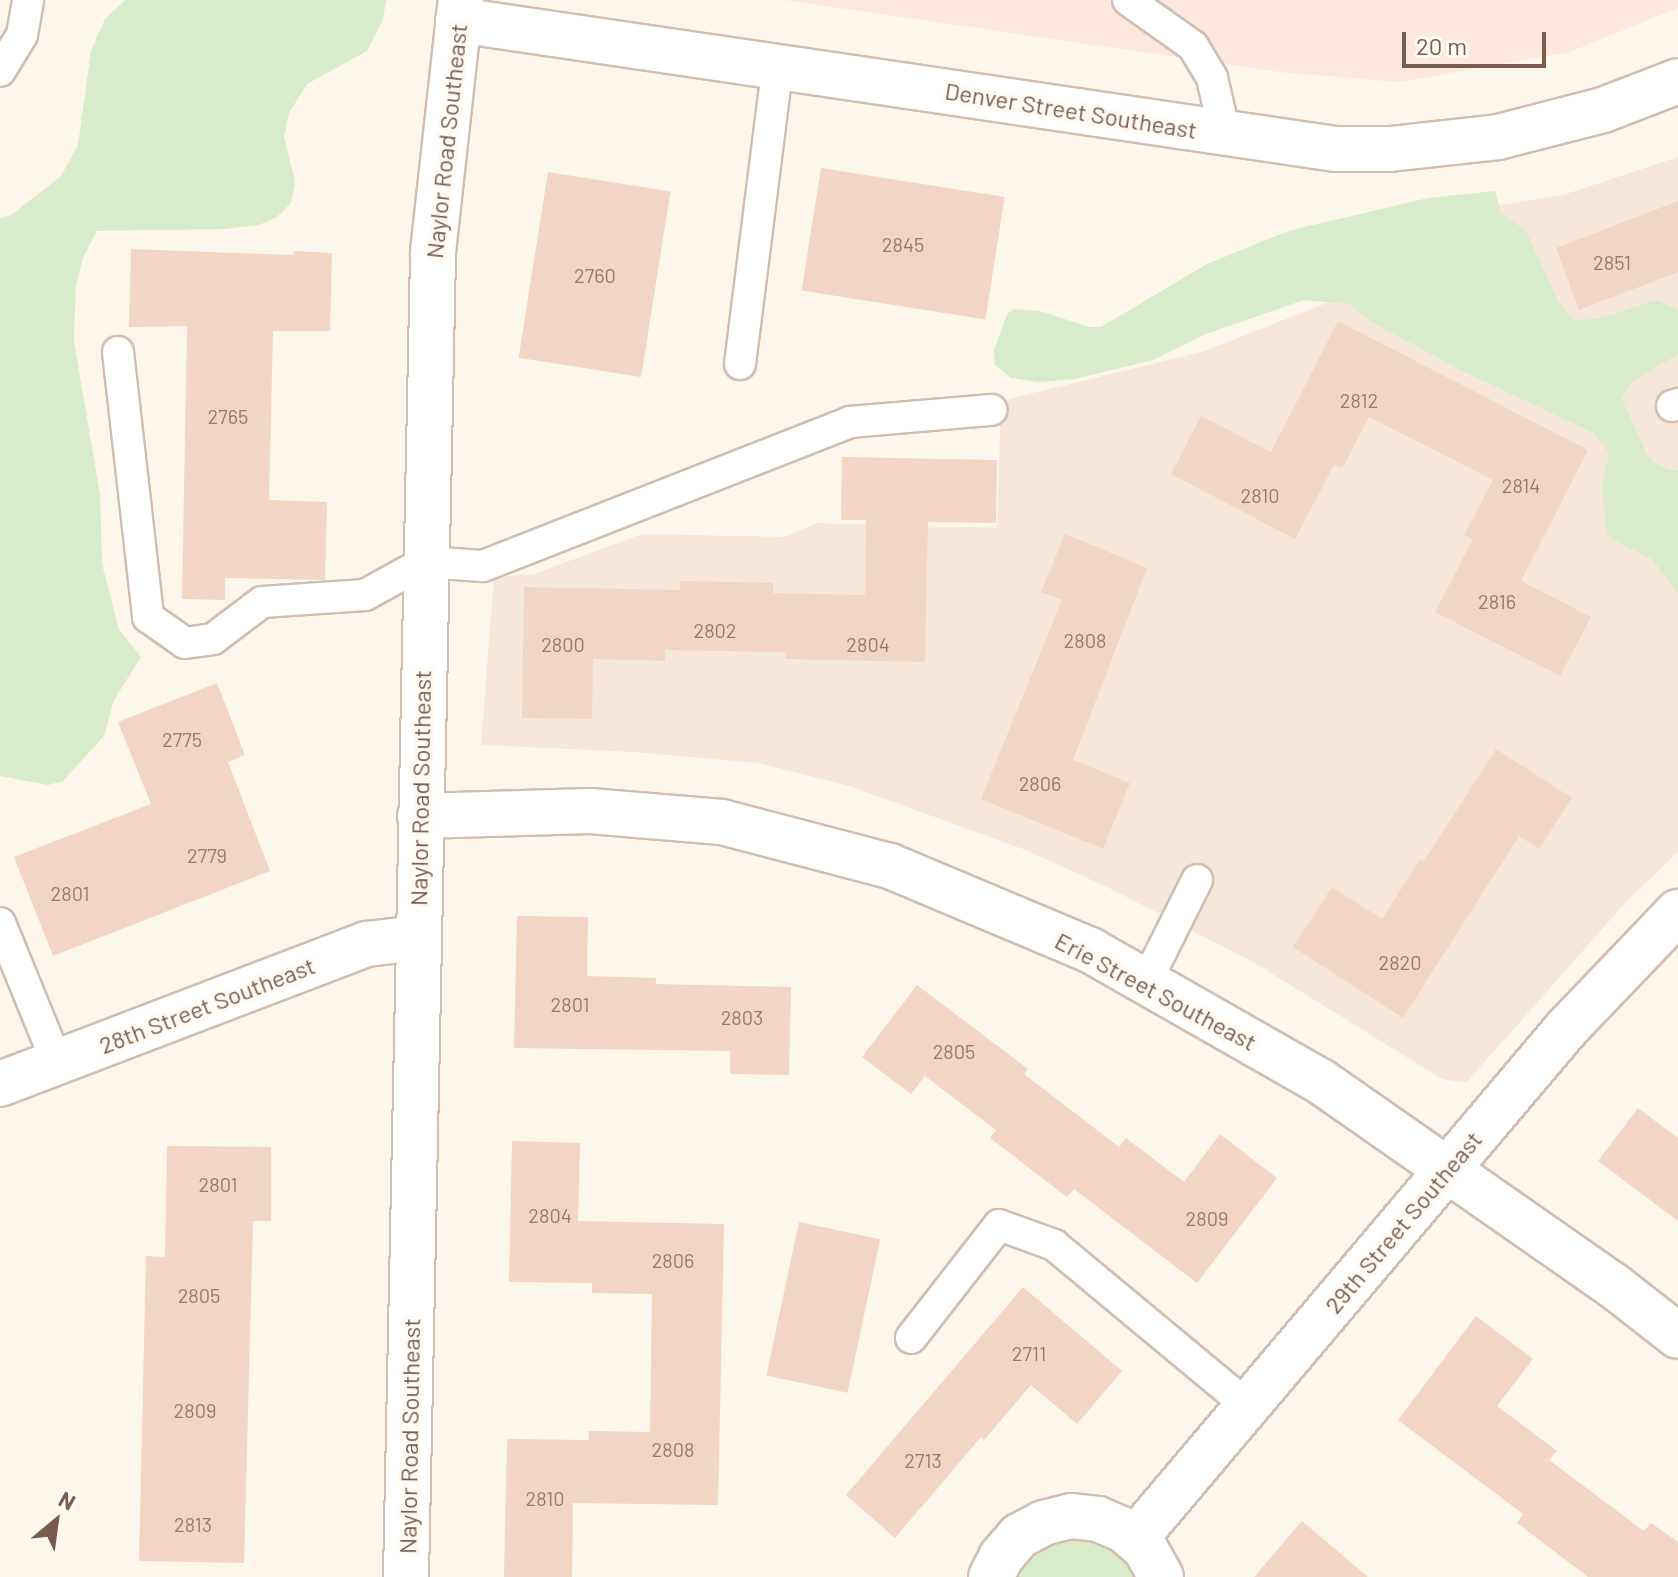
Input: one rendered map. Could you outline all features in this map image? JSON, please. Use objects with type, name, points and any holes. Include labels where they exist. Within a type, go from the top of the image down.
[{"type":"street","name":"Denver Street Southeast","points":[[459,10],[778,65],[1336,149],[1444,145],[1551,125],[1603,110],[1678,81]]},
{"type":"street","name":"Naylor Road Southeast","points":[[406,1577],[433,252],[459,10]]},
{"type":"street","name":"Erie Street Southeast","points":[[420,816],[590,811],[722,822],[890,866],[1090,950],[1320,1081],[1614,1286],[1678,1336]]},
{"type":"street","name":"29th Street Southeast","points":[[1135,1539],[1566,1029],[1678,912]]},
{"type":"street","name":"28th Street Southeast","points":[[0,1084],[367,944],[417,938]]},
{"type":"street","points":[[991,1577],[1001,1557],[1019,1536],[1057,1518],[1071,1516],[1098,1519],[1135,1539],[1145,1548],[1161,1577]]},
{"type":"lane","points":[[0,71],[22,35],[28,0]]},
{"type":"lane","points":[[1128,0],[1193,46],[1212,78],[1225,134]]},
{"type":"lane","points":[[740,364],[778,65]]},
{"type":"lane","points":[[118,352],[148,617],[185,643],[213,639],[262,602],[365,595],[425,562],[483,566],[850,422],[991,410]]},
{"type":"lane","points":[[1146,982],[1197,880]]},
{"type":"lane","points":[[0,923],[57,1063]]},
{"type":"lane","points":[[911,1338],[999,1225],[1054,1245],[1248,1406]]},
{"type":"shaded area","points":[[784,0],[1678,0],[1678,8],[1570,52],[1399,82],[1287,73]]},
{"type":"shaded area","points":[[1678,157],[1678,852],[1626,902],[1466,1083],[1442,1079],[1253,962],[1107,887],[1023,849],[849,786],[758,763],[633,752],[481,745],[494,577],[534,574],[642,534],[785,537],[817,523],[997,528],[1001,401],[1205,351],[1362,289],[1422,217],[1563,195]]},
{"type":"green space","points":[[125,0],[386,0],[383,20],[367,51],[307,84],[289,113],[284,137],[295,181],[291,203],[277,217],[259,225],[224,229],[97,231],[84,255],[76,284],[74,341],[100,495],[102,564],[119,629],[141,657],[114,700],[104,736],[63,781],[48,785],[0,776],[0,218],[11,215],[61,176],[78,145],[91,51],[105,19]]},
{"type":"green space","points":[[1495,191],[1501,213],[1526,231],[1559,303],[1574,321],[1600,318],[1656,300],[1678,310],[1678,354],[1631,383],[1622,399],[1647,455],[1654,463],[1671,471],[1678,470],[1678,594],[1652,559],[1612,539],[1607,532],[1602,489],[1609,453],[1594,433],[1462,371],[1370,321],[1349,304],[1304,300],[1206,334],[1153,360],[1075,379],[1039,382],[1011,378],[995,365],[994,350],[1007,314],[1014,309],[1039,311],[1090,327],[1101,327],[1207,264],[1288,231],[1428,198]]},
{"type":"green space","points":[[1072,1538],[1093,1540],[1113,1548],[1138,1577],[1014,1577],[1033,1553],[1051,1543]]},
{"type":"building","points":[[821,168],[1005,197],[985,320],[802,290]]},
{"type":"building","points":[[548,172],[670,191],[641,377],[519,358]]},
{"type":"building","points":[[1678,201],[1678,272],[1579,310],[1556,248]]},
{"type":"building","points":[[131,249],[293,255],[294,251],[332,253],[330,331],[273,331],[269,500],[327,502],[325,580],[225,578],[225,600],[182,599],[187,326],[129,327]]},
{"type":"building","points":[[1338,321],[1588,450],[1521,581],[1591,617],[1560,676],[1435,612],[1473,539],[1464,535],[1493,480],[1369,417],[1342,469],[1334,465],[1295,539],[1171,474],[1201,416],[1271,452]]},
{"type":"building","points":[[842,457],[997,460],[996,523],[928,522],[925,662],[785,659],[786,652],[665,650],[665,661],[593,659],[592,719],[522,718],[524,587],[680,590],[680,581],[773,583],[773,593],[865,595],[866,520],[841,520]]},
{"type":"building","points":[[1065,534],[1147,568],[1073,760],[1130,783],[1103,849],[981,799],[1062,600],[1041,592]]},
{"type":"building","points":[[217,683],[245,755],[228,762],[270,871],[53,956],[14,857],[151,804],[118,722]]},
{"type":"building","points":[[1496,749],[1572,798],[1539,849],[1519,836],[1403,1018],[1293,947],[1332,887],[1382,919],[1420,859],[1424,861]]},
{"type":"building","points":[[517,916],[588,917],[587,976],[656,978],[656,984],[791,987],[789,1075],[730,1074],[730,1051],[514,1048]]},
{"type":"building","points":[[917,985],[1028,1069],[1024,1074],[1119,1147],[1126,1138],[1184,1182],[1220,1134],[1277,1178],[1197,1283],[1074,1189],[1067,1197],[990,1138],[996,1130],[925,1076],[911,1094],[862,1057]]},
{"type":"building","points":[[1638,1108],[1678,1138],[1678,1221],[1598,1161]]},
{"type":"building","points":[[512,1141],[580,1143],[578,1221],[724,1224],[718,1505],[573,1503],[572,1577],[504,1577],[507,1439],[589,1440],[589,1431],[650,1432],[652,1294],[592,1293],[592,1283],[509,1282]]},
{"type":"building","points":[[167,1146],[271,1147],[271,1221],[253,1221],[244,1563],[139,1561],[146,1256],[165,1257]]},
{"type":"building","points":[[799,1222],[880,1239],[848,1393],[766,1376]]},
{"type":"building","points":[[1023,1287],[1122,1371],[1077,1424],[1031,1385],[984,1440],[981,1437],[895,1538],[846,1495]]},
{"type":"building","points":[[1476,1316],[1533,1359],[1497,1406],[1557,1451],[1549,1460],[1644,1531],[1651,1523],[1678,1542],[1678,1577],[1588,1577],[1517,1523],[1523,1514],[1398,1420]]},
{"type":"building","points":[[1302,1521],[1368,1577],[1254,1577]]}]
